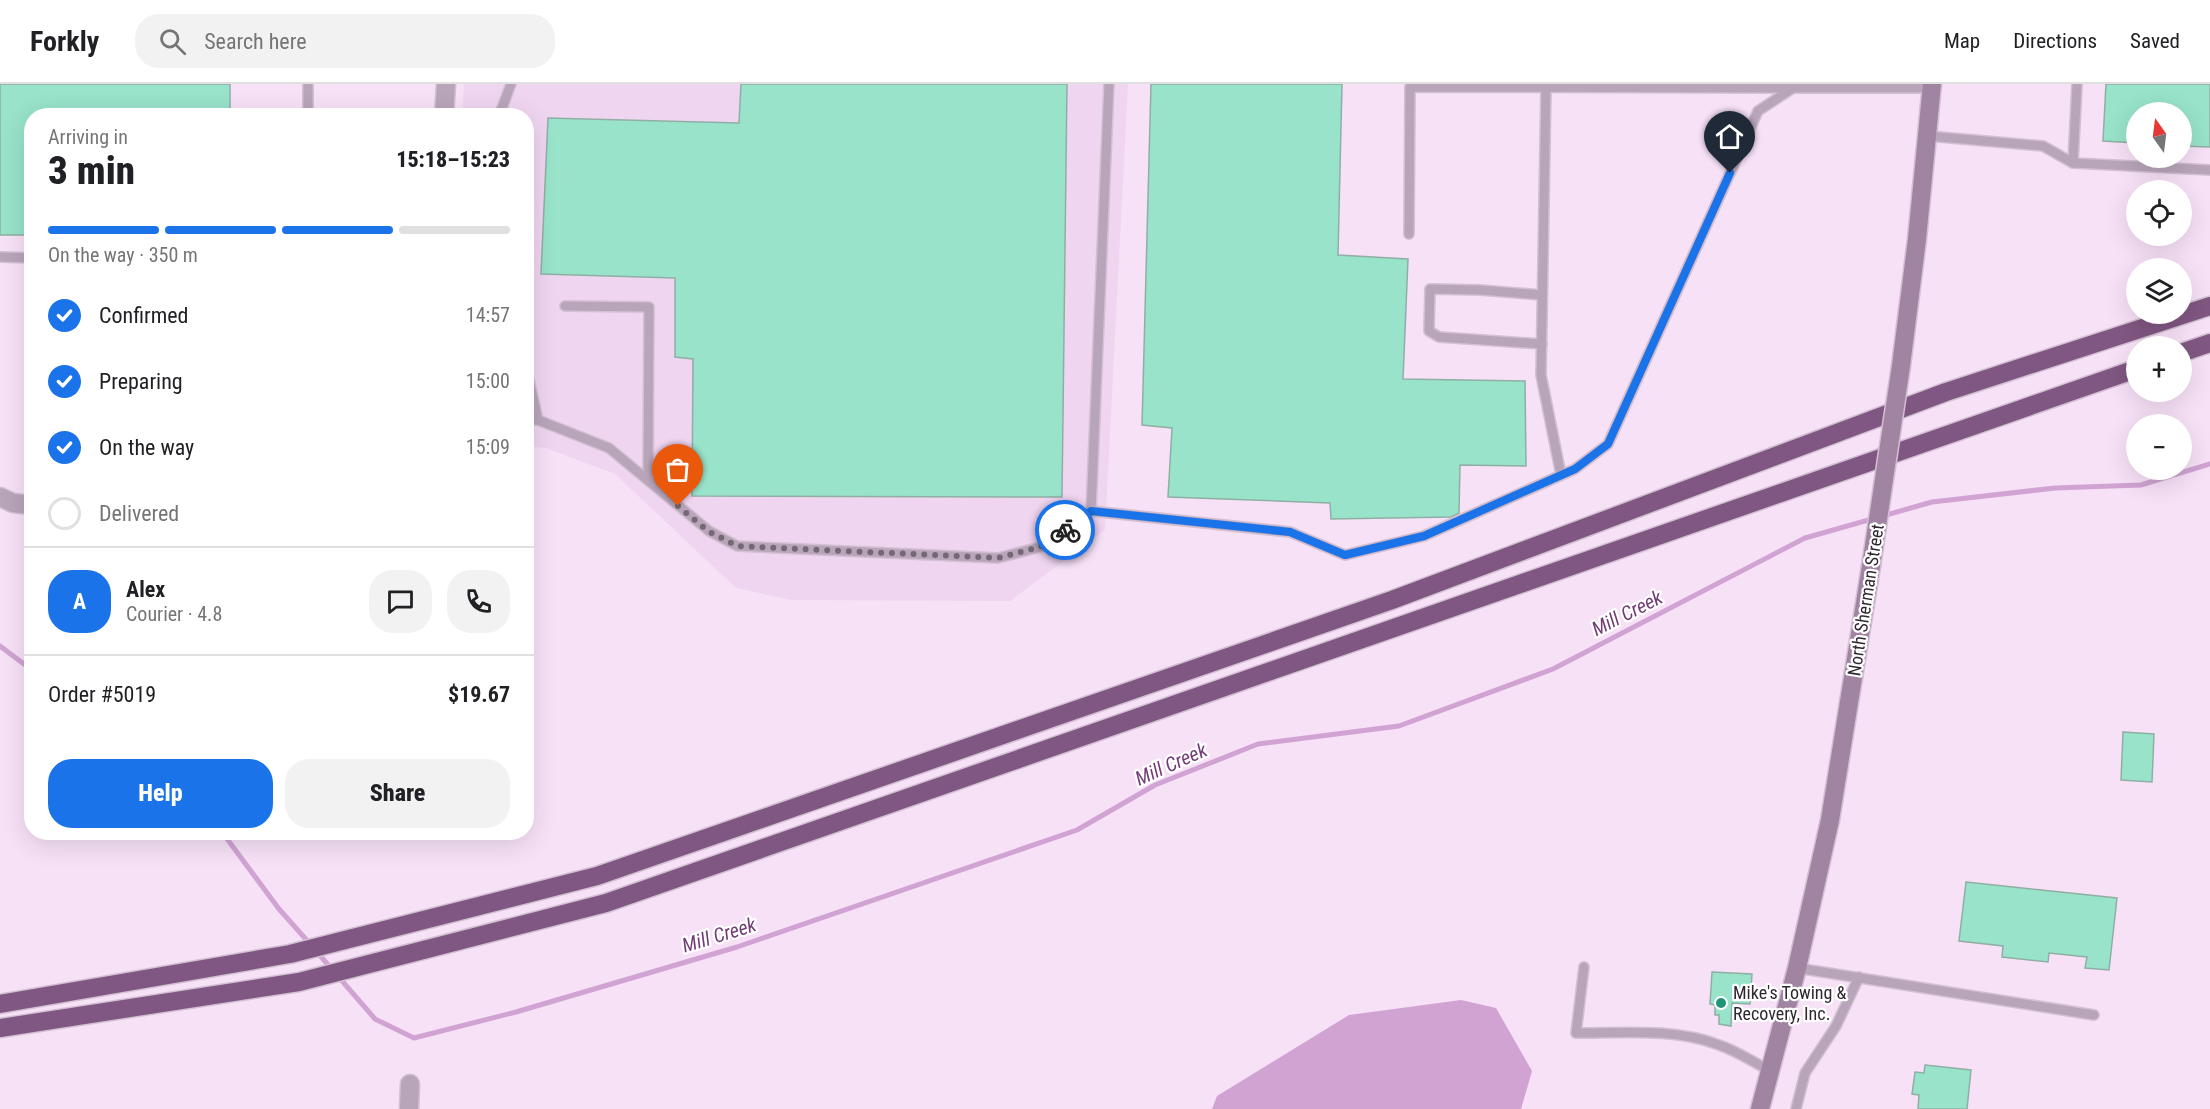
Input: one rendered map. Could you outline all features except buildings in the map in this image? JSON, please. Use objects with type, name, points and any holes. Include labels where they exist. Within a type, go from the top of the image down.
[{"type":"highway","points":[[0,1004],[290,954],[597,876],[1392,600],[1946,392],[2210,306]]},
{"type":"highway","points":[[2192,349],[2210,343]]},
{"type":"highway","points":[[0,1028],[299,982],[606,903],[2126,372]]},
{"type":"main road","name":"North Sherman Street","points":[[1760,1109],[1797,968],[1830,820],[1901,366],[1932,86]]},
{"type":"street","points":[[444,108],[446,84]]},
{"type":"street","points":[[0,497],[24,504]]},
{"type":"street","points":[[409,1109],[410,1084]]},
{"type":"lane","points":[[308,108],[309,84]]},
{"type":"lane","points":[[502,108],[511,84]]},
{"type":"lane","points":[[1091,511],[1109,84]]},
{"type":"lane","points":[[2073,163],[2076,84]]},
{"type":"lane","points":[[1409,234],[1410,87],[1932,86]]},
{"type":"lane","points":[[1546,87],[1541,375],[1561,475]]},
{"type":"lane","points":[[534,420],[609,448],[708,531],[737,546],[998,558],[1040,547],[1091,511],[1290,532],[1345,555],[1424,536],[1575,469],[1608,444],[1758,111],[1792,88]]},
{"type":"lane","points":[[1928,136],[2043,146],[2073,163],[2210,170]]},
{"type":"lane","points":[[0,257],[24,258]]},
{"type":"lane","points":[[1542,295],[1430,289],[1429,331],[1438,338],[1542,344]]},
{"type":"lane","points":[[565,306],[649,307],[648,480]]},
{"type":"lane","points":[[534,402],[538,420]]},
{"type":"lane","points":[[1584,967],[1576,1033],[1682,1035],[1719,1045],[1769,1070]]},
{"type":"lane","points":[[1797,968],[2094,1015]]},
{"type":"lane","points":[[1796,1109],[1805,1073],[1836,1026],[1859,977]]},
{"type":"shaded area","points":[[464,84],[1128,84],[1105,530],[1010,601],[791,600],[736,588],[615,474],[546,448],[534,447],[534,108],[462,108]]},
{"type":"shaded area","points":[[1461,1000],[1496,1008],[1532,1071],[1521,1109],[1212,1109],[1217,1096],[1349,1015]]},
{"type":"waterway","name":"Mill Creek","points":[[317,952],[375,1019],[414,1038],[516,1012],[737,947],[1077,830],[1155,785],[1258,744],[1399,726],[1553,669],[1805,538],[1932,502],[2055,488],[2141,485],[2210,464]]},
{"type":"waterway","name":"Mill Creek","points":[[0,646],[24,664]]},
{"type":"waterway","name":"Mill Creek","points":[[228,840],[279,909],[311,945]]},
{"type":"way so far","points":[[678,506],[708,531],[737,546],[998,558],[1040,547],[1065,530]]},
{"type":"place","name":"Mike's Towing & Recovery, Inc.","points":[[1721,1003]]},
{"type":"route","points":[[1065,530],[1091,511],[1290,532],[1345,555],[1424,536],[1575,469],[1608,444],[1730,173]]}]
